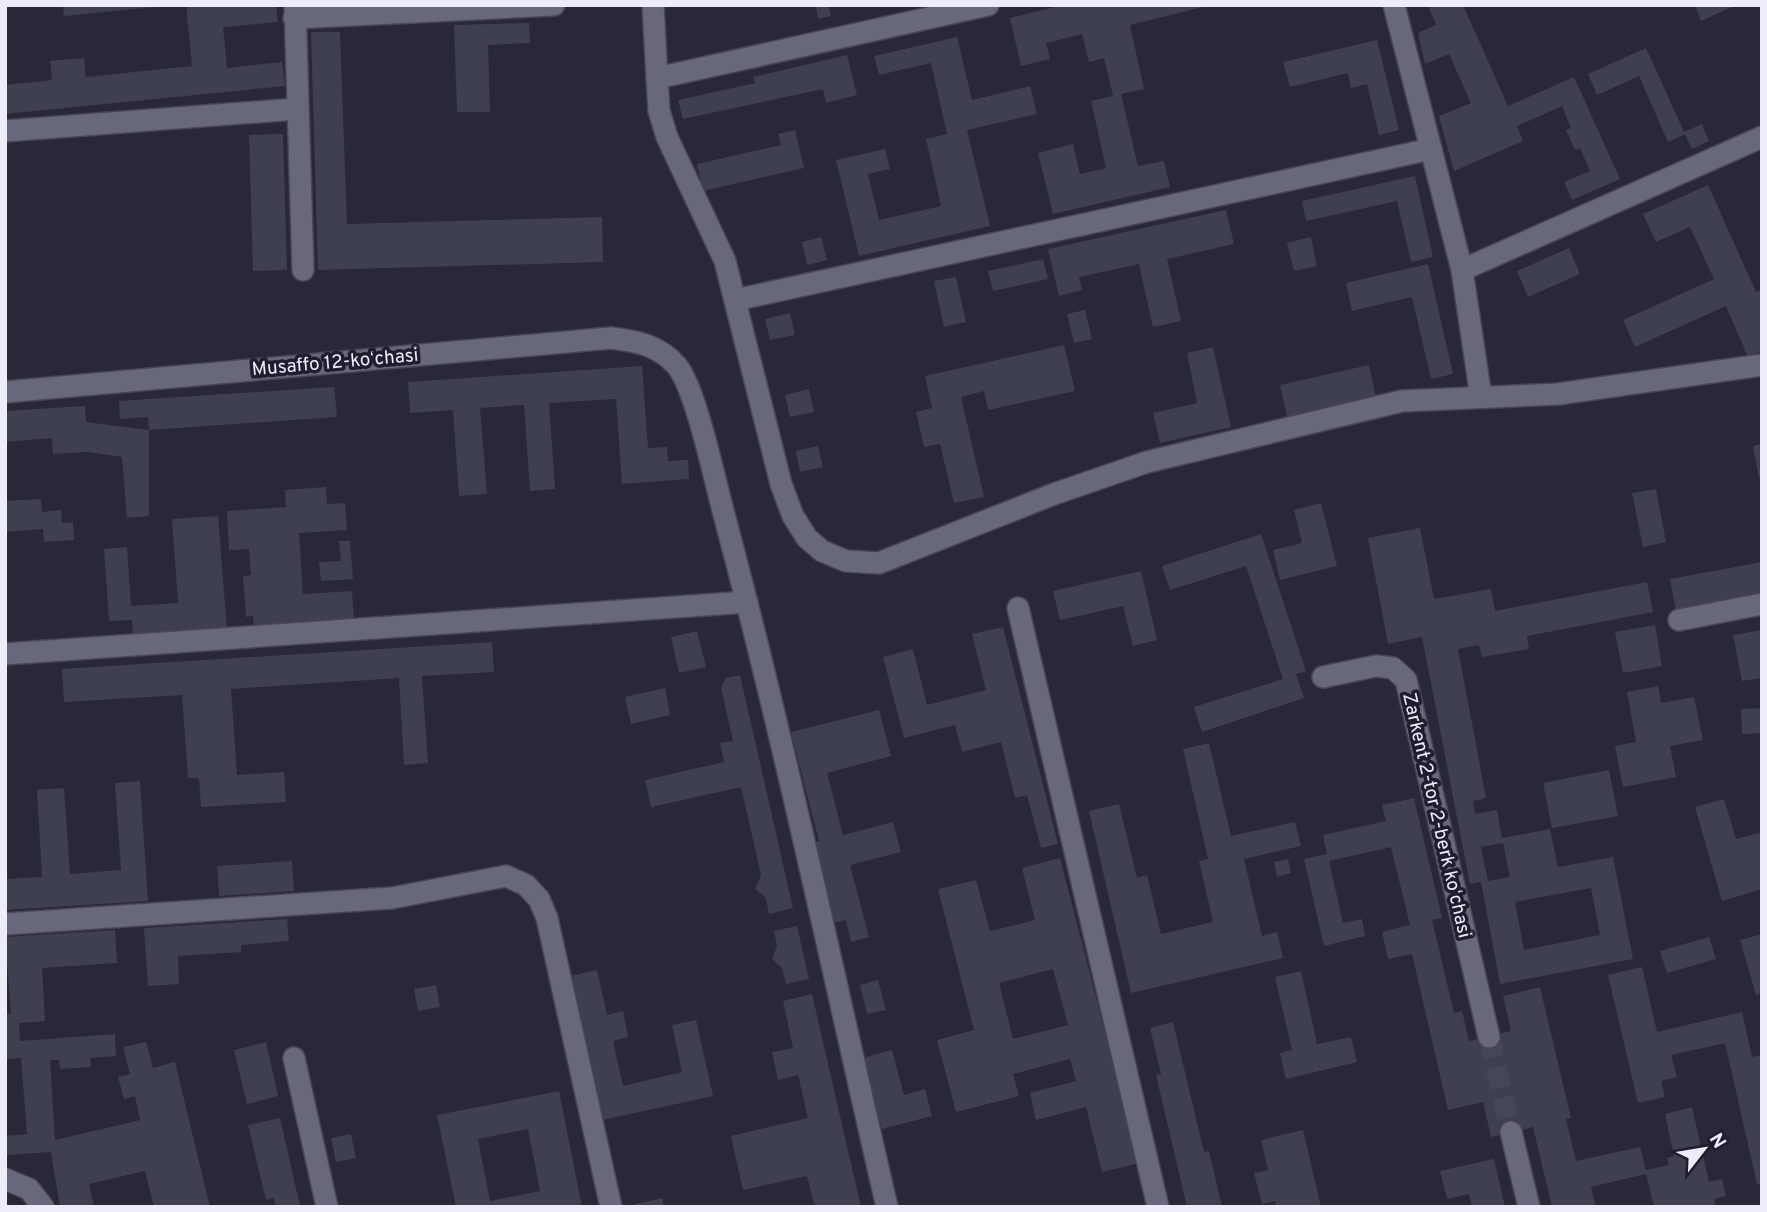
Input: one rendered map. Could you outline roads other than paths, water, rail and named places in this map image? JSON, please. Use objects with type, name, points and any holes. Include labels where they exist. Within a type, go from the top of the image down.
[{"type":"street","points":[[303,270],[294,12],[554,5]]},
{"type":"street","points":[[653,5],[659,111],[667,137],[725,261],[781,484],[793,516],[807,538],[822,551],[846,561],[879,563],[1054,494],[1147,462],[1402,401],[1558,394],[1762,365]]},
{"type":"street","points":[[657,78],[988,5]]},
{"type":"street","points":[[1394,5],[1462,270],[1481,397]]},
{"type":"street","points":[[5,131],[298,109]]},
{"type":"street","points":[[1462,270],[1762,137]]},
{"type":"street","points":[[735,300],[1431,149]]},
{"type":"street","name":"Musaffo 12-koʻchasi","points":[[5,391],[611,338],[641,342],[662,353],[678,367],[694,405],[747,602]]},
{"type":"street","points":[[5,654],[747,602],[887,1207]]},
{"type":"street","points":[[1679,621],[1762,604]]},
{"type":"street","points":[[1018,607],[1158,1207]]},
{"type":"street","name":"Zarkent 2-tor 2-berk koʻchasi","points":[[1323,677],[1377,666],[1393,668],[1406,680],[1489,1037]]},
{"type":"street","points":[[5,924],[392,898],[506,876],[526,885],[539,899],[547,918],[611,1207]]},
{"type":"street","points":[[294,1058],[327,1207]]},
{"type":"street","points":[[1511,1132],[1529,1207]]},
{"type":"street","points":[[5,1179],[29,1189],[43,1207]]},
{"type":"tunnel","points":[[1489,1037],[1511,1132]]}]
